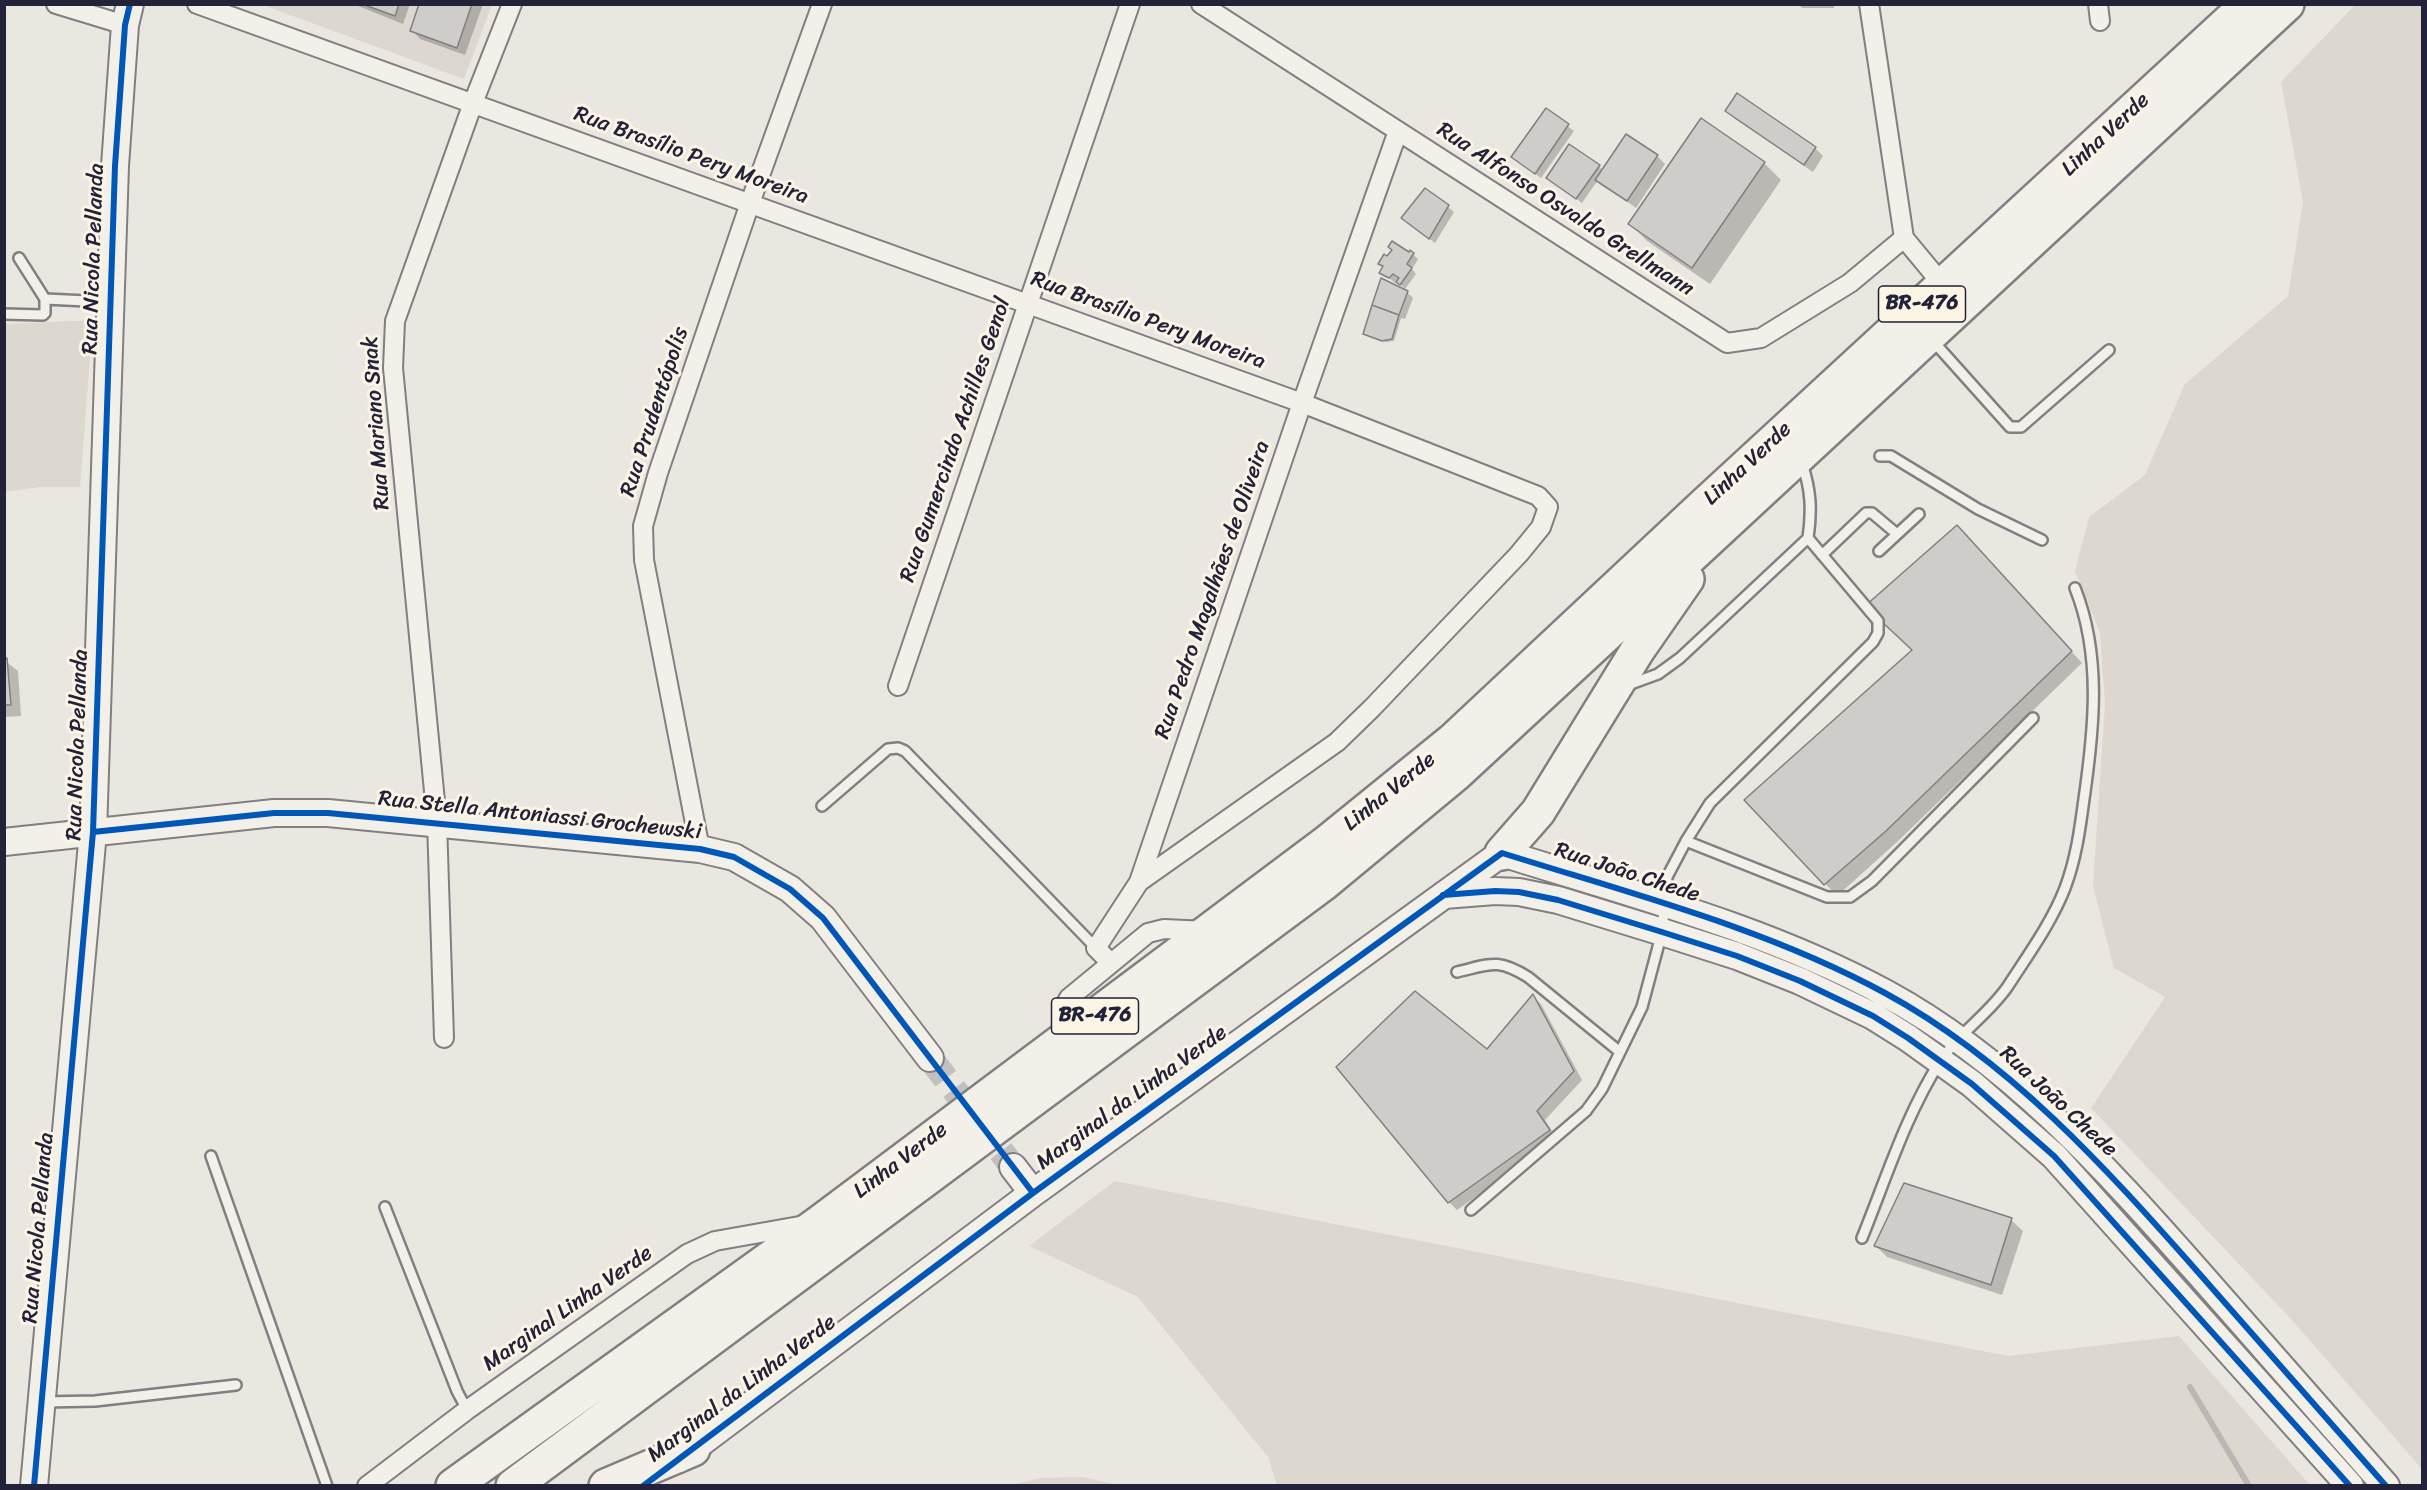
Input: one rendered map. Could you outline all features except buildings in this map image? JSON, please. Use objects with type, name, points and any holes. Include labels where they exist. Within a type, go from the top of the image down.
[{"type":"highway","name":"Linha Verde","points":[[453,1485],[819,1223],[1326,843],[1453,740],[2248,4]]},
{"type":"highway","name":"Linha Verde","points":[[513,1485],[1351,862],[1457,773],[2287,4]]},
{"type":"highway","points":[[1502,853],[1538,812],[1612,692],[1722,529]]},
{"type":"highway","points":[[606,1485],[693,1449]]},
{"type":"main road","name":"Rua Nicola Pellanda","points":[[34,1485],[93,832],[115,166],[128,15]]},
{"type":"main road","name":"Rua Stella Antoniassi Grochewski","points":[[4,842],[274,813],[328,813],[700,849],[734,857],[790,889],[824,918],[930,1058]]},
{"type":"main road","name":"Rua João Chede","points":[[1502,853],[1764,937],[1847,973],[1897,1000],[1957,1038],[2004,1074],[2062,1125],[2126,1191],[2386,1485]]},
{"type":"main road","name":"Marginal da Linha Verde","points":[[643,1485],[1033,1193],[1502,853]]},
{"type":"main road","name":"Rua João Chede","points":[[1443,895],[1495,891],[1519,892],[1558,900],[1737,956],[1800,981],[1873,1016],[1941,1060],[1998,1105],[2054,1156],[2350,1485]]},
{"type":"main road","points":[[1013,1167],[1033,1193]]},
{"type":"main road","points":[[2163,1275],[2183,1256]]},
{"type":"street","points":[[56,4],[128,15]]},
{"type":"street","name":"Rua Brasílio Pery Moreira","points":[[197,4],[1302,403],[1538,496],[1548,507],[1541,527],[1519,554],[1337,742],[1138,882]]},
{"type":"street","name":"Rua Mariano Snak","points":[[444,1038],[437,822],[393,368],[394,333],[395,321],[473,103],[512,4]]},
{"type":"street","name":"Rua Prudentópolis","points":[[700,849],[644,560],[643,526],[658,473],[750,203],[822,4]]},
{"type":"street","name":"Rua Gumercindo Achilles Genol","points":[[898,686],[1130,4]]},
{"type":"street","name":"Rua Alfonso Osvaldo Grellmann","points":[[1201,4],[1728,343],[1761,338],[1850,283],[1904,238]]},
{"type":"street","points":[[1869,4],[1904,238],[1943,285]]},
{"type":"street","name":"Rua Pedro Magalhães de Oliveira","points":[[1096,948],[1138,882],[1398,131]]},
{"type":"street","points":[[1065,1038],[1061,1017],[1063,1007],[1070,998],[1110,962],[1148,933],[1164,929],[1210,931]]},
{"type":"street","points":[[1096,948],[1110,962]]},
{"type":"street","name":"Marginal Linha Verde","points":[[367,1485],[467,1410],[687,1254],[715,1241],[819,1223]]},
{"type":"lane","points":[[4,314],[43,315],[45,299],[19,258]]},
{"type":"lane","points":[[45,299],[111,302]]},
{"type":"lane","points":[[1930,337],[2010,427],[2016,429],[2109,350]]},
{"type":"lane","points":[[1880,456],[1891,456],[1978,509],[2042,540]]},
{"type":"lane","points":[[1612,692],[1658,674],[1680,658],[1808,538],[1811,496],[1800,457]]},
{"type":"lane","points":[[1822,555],[1866,513],[1872,513],[1897,534]]},
{"type":"lane","points":[[1879,551],[1919,514]]},
{"type":"lane","points":[[1471,1210],[1586,1111],[1602,1089],[1642,1007],[1662,932],[1667,878],[1686,841],[1710,803],[1873,642],[1878,633],[1878,621],[1808,538]]},
{"type":"lane","points":[[1862,1238],[1919,1098],[1941,1060],[1957,1038],[2006,988],[2065,889],[2077,850],[2094,732],[2092,655],[2086,616],[2075,588]]},
{"type":"lane","points":[[1686,841],[1827,897],[1850,897],[1872,881],[2033,718]]},
{"type":"lane","points":[[822,806],[888,749],[898,748],[904,751],[1096,948]]},
{"type":"lane","points":[[1458,972],[1497,963],[1514,968],[1620,1052]]},
{"type":"lane","points":[[211,1156],[327,1485]]},
{"type":"lane","points":[[386,1207],[457,1391],[467,1410]]},
{"type":"lane","points":[[41,1402],[94,1401],[236,1385]]},
{"type":"shaded area","points":[[263,5],[492,5],[464,79]]},
{"type":"shaded area","points":[[2355,5],[2422,5],[2422,1469],[2291,1319],[2091,1108],[2165,997],[2114,968],[2093,886],[2105,704],[2100,633],[2075,571],[2089,517],[2145,475],[2185,384],[2288,296],[2303,202],[2281,82]]},
{"type":"shaded area","points":[[93,320],[80,487],[39,487],[5,492],[5,324]]},
{"type":"shaded area","points":[[1115,1181],[2008,1356],[2179,1336],[2310,1485],[1277,1485],[1268,1457],[1138,1297],[1029,1246]]},
{"type":"shaded area","points":[[1082,1477],[1119,1485],[1012,1485],[1040,1478]]},
{"type":"waterway","points":[[2190,1387],[2249,1486]]},
{"type":"tunnel","points":[[930,1058],[1013,1167]]},
{"type":"cycle path","points":[[34,1486],[93,832],[115,166],[125,25],[130,4]]},
{"type":"cycle path","points":[[93,832],[274,813],[328,813],[700,849],[734,857],[790,889],[823,918],[1033,1193]]},
{"type":"cycle path","points":[[643,1486],[1033,1193],[1502,853],[1649,898],[1793,949],[1885,993],[1930,1020],[1973,1050],[2053,1118],[2127,1193],[2386,1486]]},
{"type":"cycle path","points":[[1443,895],[1495,891],[1519,892],[1558,900],[1737,956],[1800,981],[1873,1016],[1908,1038],[1972,1084],[2054,1156],[2350,1486]]}]
